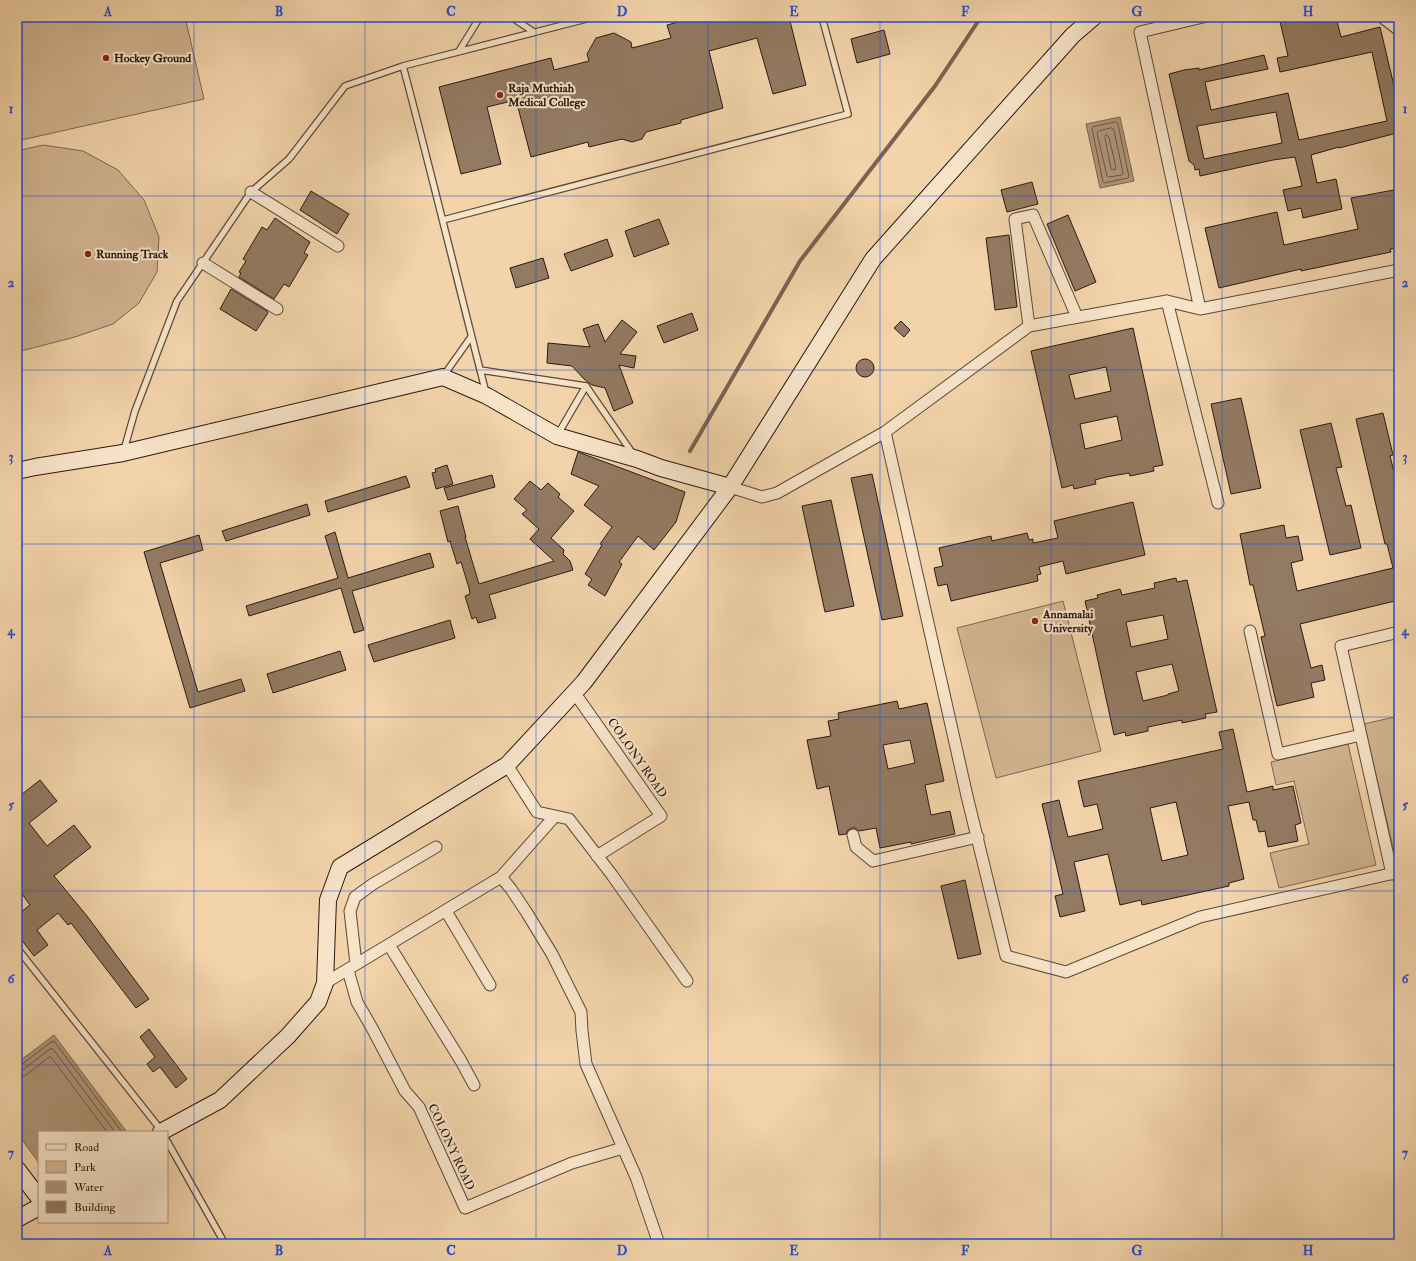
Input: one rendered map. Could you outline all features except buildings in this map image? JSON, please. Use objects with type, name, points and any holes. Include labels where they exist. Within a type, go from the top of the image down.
[{"type":"street","points":[[168,1131],[220,1100],[288,1036],[318,1002],[325,982],[328,900],[340,867],[507,765],[584,682],[730,487],[873,259],[1073,34],[1094,17]]},
{"type":"street","points":[[1200,309],[1140,32],[1203,17]]},
{"type":"street","points":[[1382,17],[1399,30]]},
{"type":"street","points":[[251,192],[338,246]]},
{"type":"street","points":[[1029,326],[1015,219],[1033,215],[1077,317]]},
{"type":"street","points":[[203,263],[277,309]]},
{"type":"street","points":[[17,471],[123,453],[443,377],[487,396],[557,436],[637,459],[661,468],[730,487],[762,498],[777,493],[885,432],[1029,326],[1167,301],[1200,309],[1399,270]]},
{"type":"street","points":[[1167,301],[1218,503]]},
{"type":"street","points":[[885,432],[967,796],[1006,956],[1066,972],[1200,917],[1395,873],[1361,736],[1341,646],[1399,632]]},
{"type":"street","points":[[1250,631],[1278,754],[1361,736]]},
{"type":"street","name":"COLONY ROAD","points":[[574,692],[661,816],[597,856]]},
{"type":"street","points":[[507,765],[537,812],[569,819],[687,981]]},
{"type":"street","points":[[325,982],[501,877],[555,816]]},
{"type":"street","points":[[853,835],[856,847],[873,862],[978,837]]},
{"type":"street","points":[[352,967],[350,911],[355,897],[373,884],[436,847]]},
{"type":"street","points":[[501,877],[527,913],[552,954],[581,1012],[586,1064],[636,1177],[659,1244]]},
{"type":"street","points":[[446,911],[490,985]]},
{"type":"street","points":[[389,945],[461,1060],[474,1085]]},
{"type":"street","name":"COLONY ROAD","points":[[352,967],[357,1002],[405,1091],[419,1107],[465,1208],[572,1163],[623,1148]]},
{"type":"street","points":[[17,1169],[38,1197]]},
{"type":"street","points":[[17,1219],[38,1208]]},
{"type":"lane","points":[[459,51],[480,17]]},
{"type":"lane","points":[[511,17],[534,32]]},
{"type":"lane","points":[[123,453],[135,411],[178,301],[251,192],[289,159],[345,86],[403,66],[594,17]]},
{"type":"lane","points":[[443,220],[848,114],[822,17]]},
{"type":"lane","points":[[403,66],[487,396]]},
{"type":"lane","points":[[443,377],[471,337]]},
{"type":"lane","points":[[480,370],[586,386],[637,459]]},
{"type":"lane","points":[[557,436],[586,386]]},
{"type":"lane","points":[[17,948],[161,1131]]},
{"type":"lane","points":[[168,1143],[225,1244]]},
{"type":"green space","name":"Hockey Ground","points":[[17,17],[185,17],[204,99],[17,141]]},
{"type":"green space","name":"Running Track","points":[[43,145],[83,151],[118,170],[144,200],[159,237],[157,272],[139,303],[113,324],[75,337],[17,352],[17,151]]},
{"type":"green space","points":[[1063,601],[1101,751],[996,778],[957,628]]},
{"type":"green space","points":[[1399,716],[1399,859],[1396,860],[1364,724]]},
{"type":"green space","points":[[1348,744],[1376,865],[1279,888],[1270,853],[1309,844],[1294,781],[1276,785],[1271,762]]},
{"type":"water","points":[[1120,117],[1134,181],[1100,188],[1086,124]]},
{"type":"water","points":[[54,1035],[126,1131],[38,1131],[38,1162],[17,1133],[17,1063]]},
{"type":"waterway","points":[[690,451],[800,261],[935,86],[981,17]]},
{"type":"place","name":"Hockey Ground","points":[[106,58]]},
{"type":"place","name":"Raja Muthiah Medical College","points":[[500,95]]},
{"type":"place","name":"Running Track","points":[[88,254]]},
{"type":"place","name":"Annamalai University","points":[[1035,621]]}]
